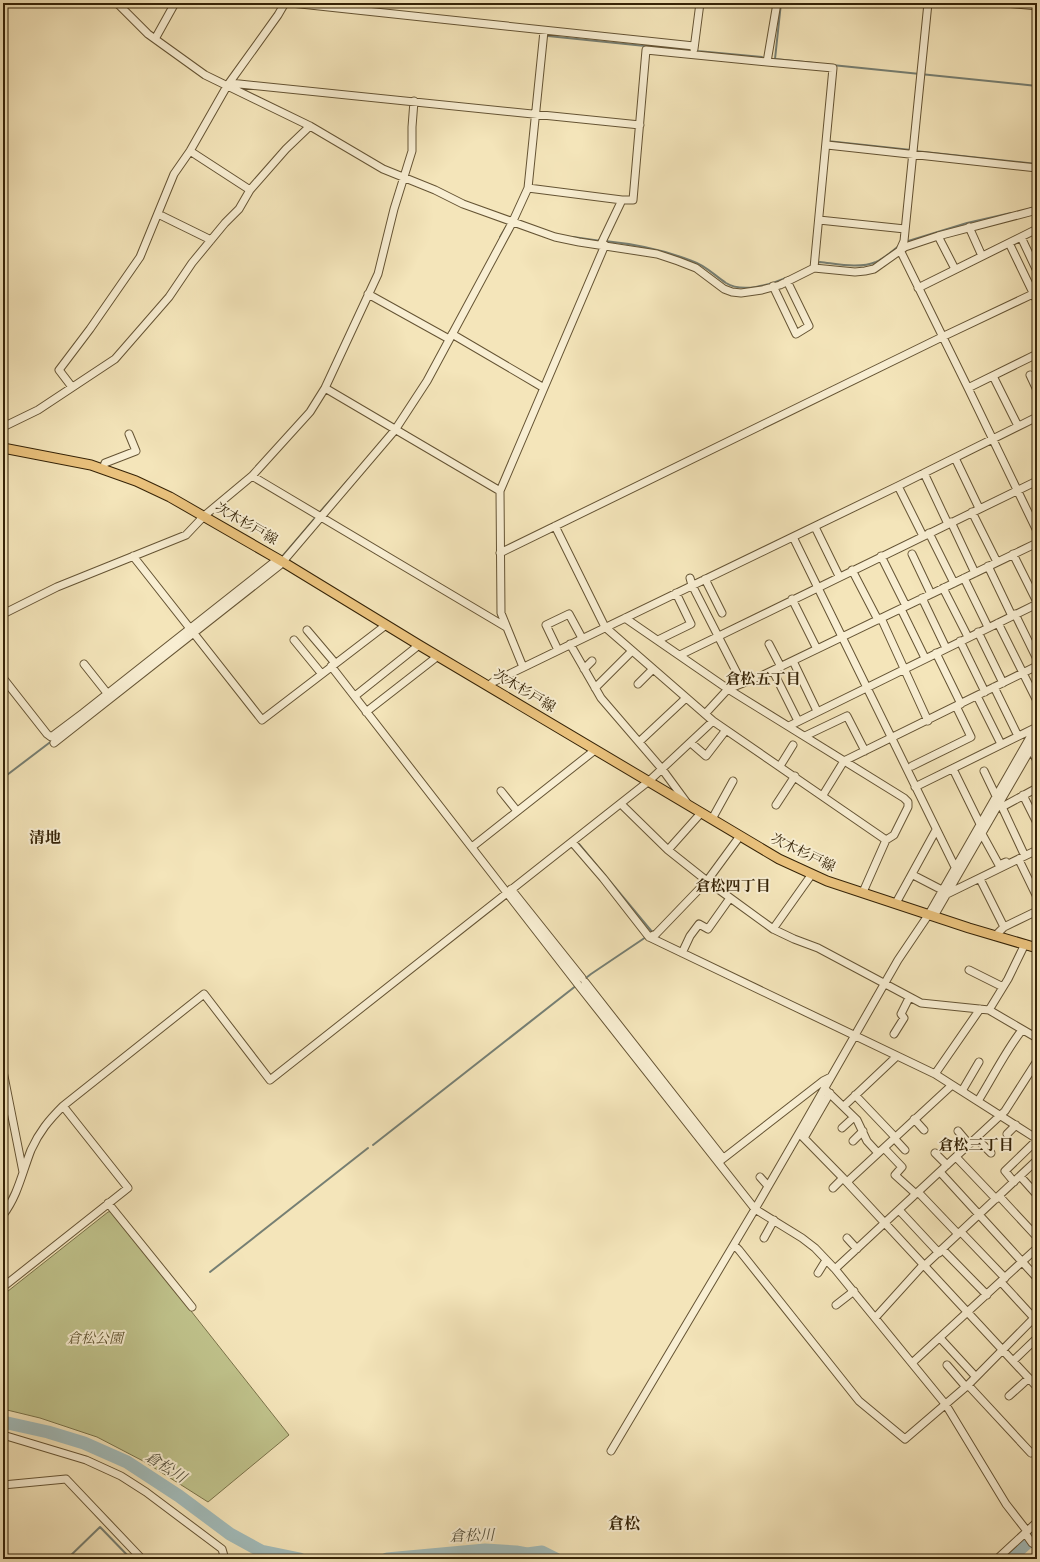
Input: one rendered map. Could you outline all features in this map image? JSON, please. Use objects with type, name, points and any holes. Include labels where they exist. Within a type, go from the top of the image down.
[{"type":"main road","name":"次木杉戸線","points":[[3,448],[76,462],[103,469],[150,487],[280,560],[419,645],[778,859],[832,883],[995,936],[1037,948]]},
{"type":"street","points":[[116,3],[148,34],[205,75],[229,84],[310,126],[383,169],[512,223],[555,237],[657,254],[678,261],[696,268],[724,289],[732,292],[751,292],[773,286],[814,268],[855,272],[874,269],[906,247],[969,227],[1037,210]]},
{"type":"street","points":[[155,39],[175,3]]},
{"type":"street","points":[[72,388],[59,370],[90,329],[140,257],[170,182],[229,84],[285,3]]},
{"type":"street","points":[[291,3],[694,46]]},
{"type":"street","points":[[693,55],[700,3]]},
{"type":"street","points":[[768,62],[776,3]]},
{"type":"street","points":[[928,3],[904,241],[900,250],[1037,531]]},
{"type":"street","points":[[1006,3],[1037,6]]},
{"type":"street","points":[[54,743],[280,560],[320,517],[395,430],[427,381],[512,223],[528,188],[544,31]]},
{"type":"street","points":[[528,188],[632,200],[646,50],[833,68],[827,144],[814,268]]},
{"type":"street","points":[[229,84],[414,101],[640,126]]},
{"type":"street","points":[[3,614],[57,586],[186,535],[204,516],[252,476],[310,412],[325,388],[378,274],[403,177],[412,151],[414,101]]},
{"type":"street","points":[[3,427],[38,410],[115,359],[169,297],[192,263],[238,209],[250,190],[286,149],[310,126]]},
{"type":"street","points":[[827,144],[1037,168]]},
{"type":"street","points":[[190,151],[250,190]]},
{"type":"street","points":[[523,667],[501,613],[500,491],[622,200]]},
{"type":"street","points":[[158,214],[211,240]]},
{"type":"street","points":[[819,220],[905,229]]},
{"type":"street","points":[[969,227],[982,256]]},
{"type":"street","points":[[918,288],[1037,229]]},
{"type":"street","points":[[938,236],[955,270]]},
{"type":"street","points":[[1021,237],[1037,271]]},
{"type":"street","points":[[1012,247],[1035,293],[1037,302]]},
{"type":"street","points":[[773,286],[796,334],[809,326],[787,281]]},
{"type":"street","points":[[500,553],[1035,293]]},
{"type":"street","points":[[368,294],[544,388]]},
{"type":"street","points":[[968,388],[1037,354]]},
{"type":"street","points":[[1030,375],[1037,390]]},
{"type":"street","points":[[993,376],[1018,426]]},
{"type":"street","points":[[325,388],[500,491]]},
{"type":"street","points":[[488,686],[523,667],[676,593],[691,582],[705,579],[956,458],[963,450],[992,439],[1037,417]]},
{"type":"street","points":[[103,469],[105,464],[136,451],[129,434]]},
{"type":"street","points":[[956,458],[979,508]]},
{"type":"street","points":[[924,473],[975,573]]},
{"type":"street","points":[[252,476],[506,627]]},
{"type":"street","points":[[680,655],[839,576],[1037,481]]},
{"type":"street","points":[[898,486],[954,583]]},
{"type":"street","points":[[972,512],[997,562]]},
{"type":"street","points":[[555,526],[605,627],[713,721],[823,795],[886,840]]},
{"type":"street","points":[[815,526],[839,576]]},
{"type":"street","points":[[793,537],[954,867]]},
{"type":"street","points":[[705,714],[728,689],[773,671],[1037,543]]},
{"type":"street","points":[[912,554],[931,594]]},
{"type":"street","points":[[789,726],[867,686],[1036,605],[1014,554]]},
{"type":"street","points":[[133,556],[262,720],[321,673],[386,625]]},
{"type":"street","points":[[881,556],[925,658]]},
{"type":"street","points":[[988,566],[1037,659]]},
{"type":"street","points":[[852,570],[904,668],[928,720]]},
{"type":"street","points":[[964,578],[988,627]]},
{"type":"street","points":[[705,579],[722,613]]},
{"type":"street","points":[[691,582],[742,683]]},
{"type":"street","points":[[943,588],[968,637]]},
{"type":"street","points":[[658,640],[691,624],[676,593]]},
{"type":"street","points":[[922,598],[946,648]]},
{"type":"street","points":[[792,599],[817,649]]},
{"type":"street","points":[[558,650],[546,625],[558,619],[569,614],[582,638]]},
{"type":"street","points":[[625,618],[728,689],[904,798],[908,802],[908,807],[894,835],[886,840],[863,892]]},
{"type":"street","points":[[998,623],[1037,701]]},
{"type":"street","points":[[307,630],[366,712],[472,847],[583,980],[721,1160],[755,1209],[802,1238],[815,1248],[854,1291],[946,1405],[1006,1504],[1032,1540]]},
{"type":"street","points":[[3,678],[47,734],[51,737],[107,693],[192,631]]},
{"type":"street","points":[[978,632],[1002,683]]},
{"type":"street","points":[[294,640],[321,673]]},
{"type":"street","points":[[960,641],[985,692]]},
{"type":"street","points":[[570,644],[601,698],[662,769],[690,806]]},
{"type":"street","points":[[769,644],[781,667]]},
{"type":"street","points":[[355,696],[419,645]]},
{"type":"street","points":[[595,688],[632,652]]},
{"type":"street","points":[[912,766],[971,736],[936,653]]},
{"type":"street","points":[[366,712],[438,656]]},
{"type":"street","points":[[584,669],[592,661]]},
{"type":"street","points":[[793,661],[817,711]]},
{"type":"street","points":[[84,664],[107,693]]},
{"type":"street","points":[[823,795],[844,761],[1037,666]]},
{"type":"street","points":[[638,684],[653,669]]},
{"type":"street","points":[[773,671],[798,721]]},
{"type":"street","points":[[994,687],[1018,736]]},
{"type":"street","points":[[978,696],[1001,744]]},
{"type":"street","points":[[639,742],[686,698]]},
{"type":"street","points":[[805,736],[847,716],[865,751]]},
{"type":"street","points":[[3,1215],[15,1196],[31,1150],[48,1121],[63,1106],[204,994],[270,1080],[509,890],[621,804],[649,781],[713,721]]},
{"type":"street","points":[[916,787],[1036,726]]},
{"type":"street","points":[[945,892],[954,867],[1036,726]]},
{"type":"street","points":[[691,743],[706,756],[726,730]]},
{"type":"street","points":[[611,1451],[768,1186],[802,1136],[828,1091],[832,1077],[898,960],[931,915],[1000,806],[1037,738]]},
{"type":"street","points":[[780,766],[793,745]]},
{"type":"street","points":[[1031,749],[1037,761]]},
{"type":"street","points":[[472,847],[595,750]]},
{"type":"street","points":[[953,769],[980,824]]},
{"type":"street","points":[[984,771],[996,796]]},
{"type":"street","points":[[776,805],[795,776]]},
{"type":"street","points":[[712,819],[733,781]]},
{"type":"street","points":[[1000,806],[1037,788]]},
{"type":"street","points":[[501,791],[518,811]]},
{"type":"street","points":[[1023,795],[1037,823]]},
{"type":"street","points":[[621,804],[668,850],[707,881],[773,929],[818,948],[920,1003],[989,1010],[1037,1038]]},
{"type":"street","points":[[1000,806],[1023,852]]},
{"type":"street","points":[[668,850],[701,813]]},
{"type":"street","points":[[896,903],[936,830]]},
{"type":"street","points":[[982,834],[999,865],[1037,846]]},
{"type":"street","points":[[649,936],[656,934],[707,881],[740,836]]},
{"type":"street","points":[[572,842],[649,936],[936,1074],[1037,1139],[1005,1171],[1014,1182]]},
{"type":"street","points":[[913,874],[945,892],[980,879],[1037,850]]},
{"type":"street","points":[[1019,860],[1037,897]]},
{"type":"street","points":[[773,929],[812,874]]},
{"type":"street","points":[[980,879],[1004,927]]},
{"type":"street","points":[[509,890],[584,992],[721,1160]]},
{"type":"street","points":[[682,953],[690,936],[699,924],[708,929],[730,898]]},
{"type":"street","points":[[995,936],[1004,927],[1037,911]]},
{"type":"street","points":[[989,1010],[1003,987],[1025,944]]},
{"type":"street","points":[[969,970],[1003,987]]},
{"type":"street","points":[[894,1034],[904,1018],[902,1014],[909,998]]},
{"type":"street","points":[[936,1074],[980,1009]]},
{"type":"street","points":[[978,1101],[1008,1048],[1022,1030]]},
{"type":"street","points":[[844,1106],[897,1056]]},
{"type":"street","points":[[835,1269],[885,1224],[1005,1110],[1037,1061]]},
{"type":"street","points":[[962,1091],[979,1062]]},
{"type":"street","points":[[3,1071],[23,1174]]},
{"type":"street","points":[[721,1160],[823,1081],[832,1077]]},
{"type":"street","points":[[833,1188],[881,1151],[952,1085]]},
{"type":"street","points":[[734,1245],[859,1402],[905,1439],[967,1386],[1036,1317],[960,1233],[917,1193],[894,1175],[902,1168],[867,1141],[863,1131],[854,1117],[828,1091]]},
{"type":"street","points":[[855,1095],[905,1150]]},
{"type":"street","points":[[3,1287],[128,1188],[63,1106]]},
{"type":"street","points":[[842,1128],[854,1117]]},
{"type":"street","points":[[914,1119],[924,1130]]},
{"type":"street","points":[[1007,1134],[1016,1125]]},
{"type":"street","points":[[853,1141],[863,1131]]},
{"type":"street","points":[[958,1131],[969,1144]]},
{"type":"street","points":[[802,1136],[845,1180],[1037,1387]]},
{"type":"street","points":[[976,1138],[991,1153]]},
{"type":"street","points":[[935,1153],[947,1166]]},
{"type":"street","points":[[956,1157],[1037,1237]]},
{"type":"street","points":[[875,1318],[924,1265],[1037,1160]]},
{"type":"street","points":[[940,1172],[1037,1278]]},
{"type":"street","points":[[1020,1176],[1037,1195]]},
{"type":"street","points":[[760,1177],[768,1186]]},
{"type":"street","points":[[108,1203],[192,1307]]},
{"type":"street","points":[[899,1210],[987,1295]]},
{"type":"street","points":[[764,1238],[774,1220]]},
{"type":"street","points":[[847,1238],[857,1249]]},
{"type":"street","points":[[912,1363],[1036,1251]]},
{"type":"street","points":[[818,1273],[826,1260]]},
{"type":"street","points":[[836,1305],[854,1291]]},
{"type":"street","points":[[940,1338],[976,1377]]},
{"type":"street","points":[[1013,1361],[1037,1338]]},
{"type":"street","points":[[947,1365],[1031,1453]]},
{"type":"street","points":[[1009,1396],[1029,1378]]},
{"type":"street","points":[[3,1435],[86,1460],[121,1476],[146,1492],[222,1549],[224,1556],[222,1559]]},
{"type":"street","points":[[3,1485],[66,1479],[142,1559]]},
{"type":"street","points":[[997,1559],[1032,1540],[1037,1522]]},
{"type":"green space","name":"倉松公園","points":[[112,1211],[289,1435],[208,1502],[145,1462],[97,1437],[40,1418],[3,1409],[3,1295],[108,1212]]},
{"type":"waterway","points":[[781,3],[775,59],[814,63]]},
{"type":"waterway","points":[[548,36],[684,50]]},
{"type":"waterway","points":[[697,51],[762,57]]},
{"type":"waterway","points":[[832,65],[1037,86]]},
{"type":"waterway","points":[[827,141],[911,150]]},
{"type":"waterway","points":[[915,151],[1037,164]]},
{"type":"waterway","points":[[1029,209],[1037,206]]},
{"type":"waterway","points":[[905,242],[967,223],[1011,213]]},
{"type":"waterway","points":[[500,237],[509,222]]},
{"type":"waterway","points":[[573,237],[601,241]]},
{"type":"waterway","points":[[605,241],[649,248],[681,257],[701,265],[726,283],[733,286],[748,288],[756,287],[786,278]]},
{"type":"waterway","points":[[817,263],[820,262],[856,266],[869,264],[876,262],[900,245]]},
{"type":"waterway","points":[[319,513],[349,479]]},
{"type":"waterway","points":[[281,558],[316,517]]},
{"type":"waterway","points":[[3,778],[53,740]]},
{"type":"waterway","points":[[579,844],[653,933]]},
{"type":"waterway","points":[[373,1145],[591,974],[646,937]]},
{"type":"waterway","points":[[210,1272],[368,1148]]},
{"type":"waterway","name":"倉松川","points":[[3,1422],[48,1432],[84,1443],[127,1462],[179,1496],[230,1534],[261,1551],[300,1559]]},
{"type":"waterway","points":[[67,1559],[100,1527],[131,1559]]},
{"type":"waterway","points":[[1009,1559],[1037,1534]]},
{"type":"waterway","name":"倉松川","points":[[387,1559],[485,1550],[527,1554],[542,1552],[556,1559]]},
{"type":"waterway","points":[[252,1559],[261,1551]]},
{"type":"district","name":"倉松五丁目","points":[[763,680]]},
{"type":"district","name":"清地","points":[[45,839]]},
{"type":"district","name":"倉松四丁目","points":[[733,887]]},
{"type":"district","name":"倉松三丁目","points":[[976,1146]]},
{"type":"district","name":"倉松","points":[[624,1525]]}]
